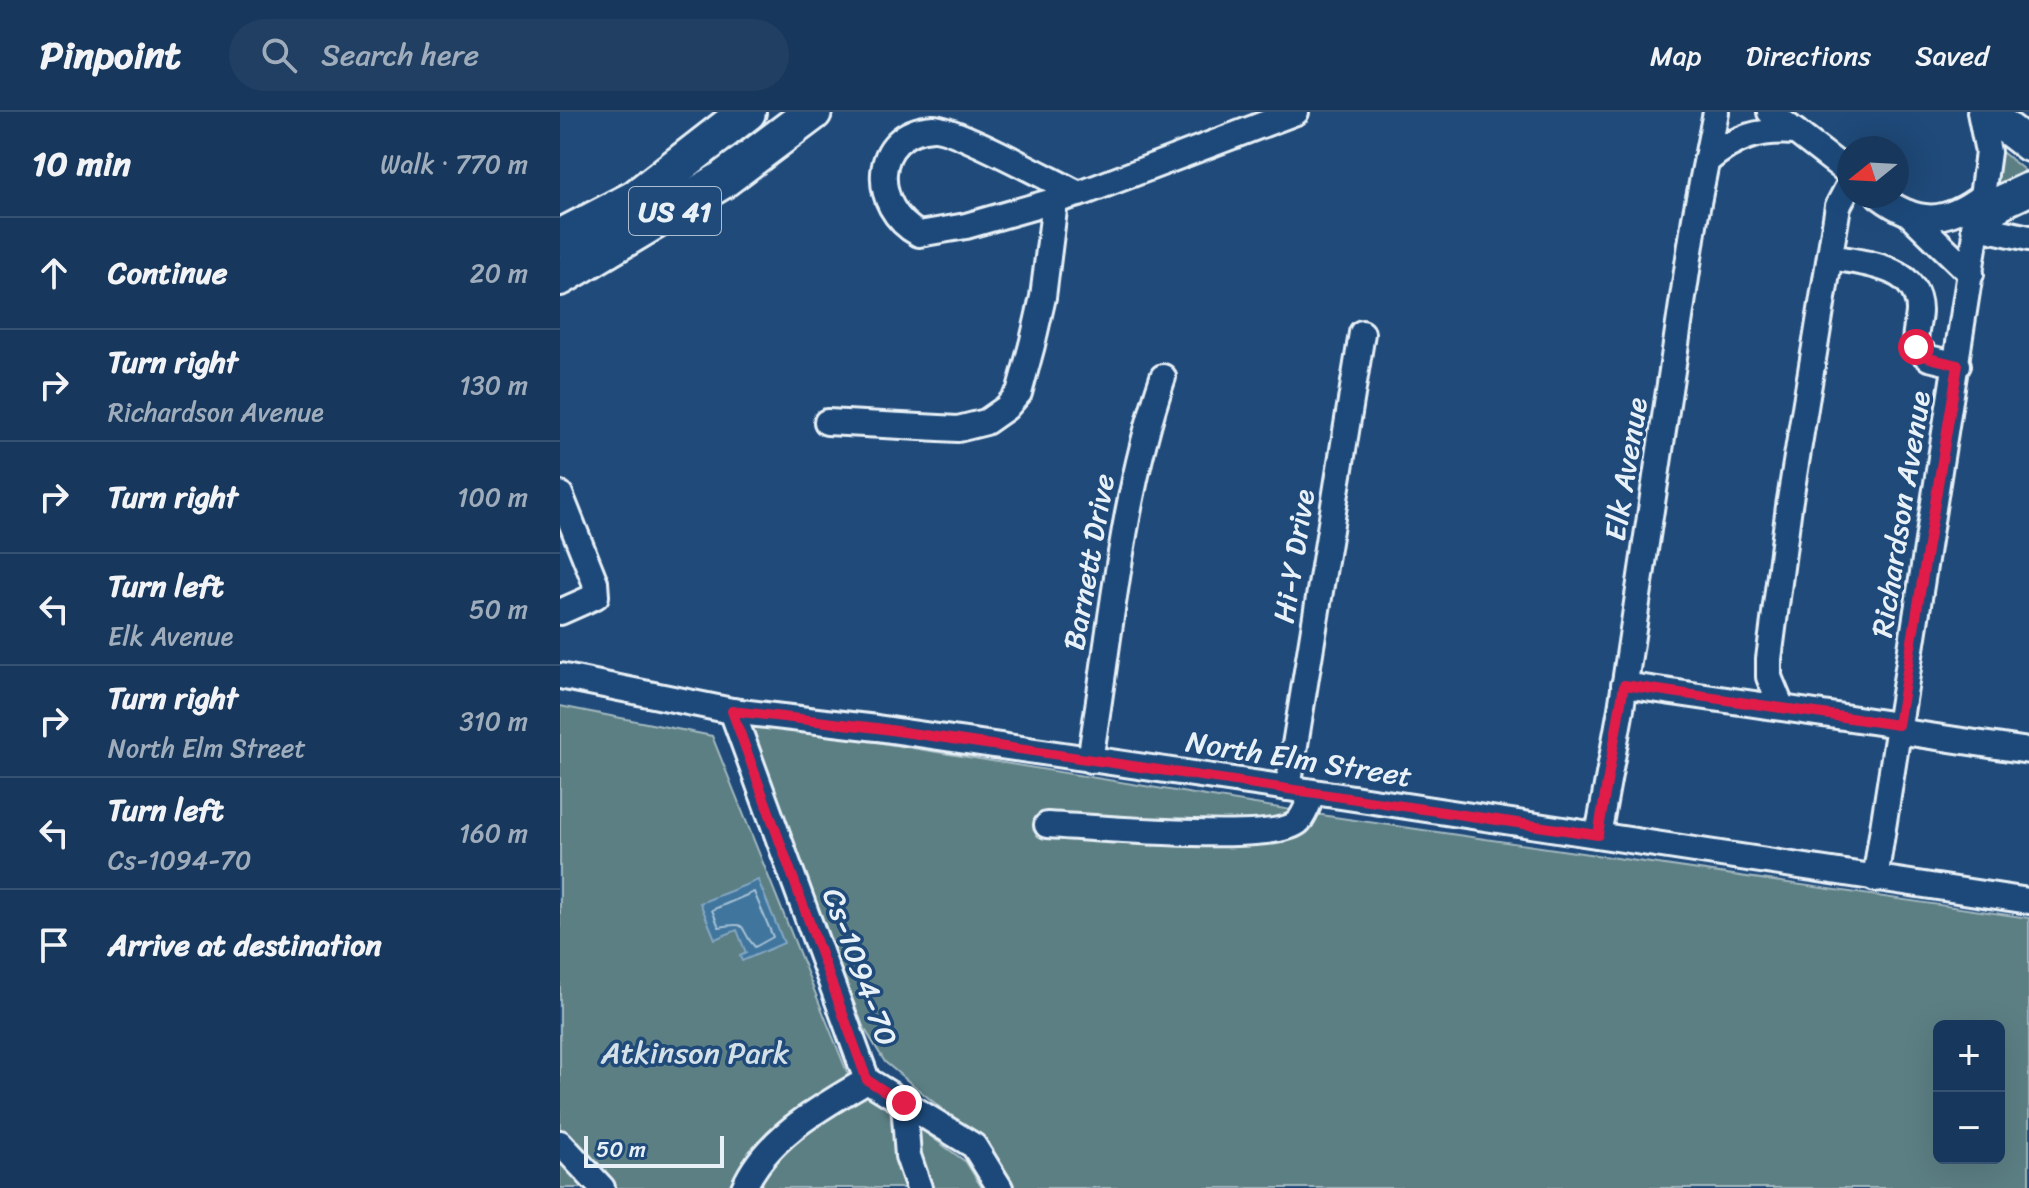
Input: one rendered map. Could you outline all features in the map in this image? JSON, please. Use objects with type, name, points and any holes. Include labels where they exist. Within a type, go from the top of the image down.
[{"type":"highway","points":[[635,199],[714,112]]},
{"type":"highway","name":"US 41","points":[[560,238],[635,199],[747,112]]},
{"type":"highway","points":[[792,122],[813,112]]},
{"type":"highway","name":"US 41","points":[[560,277],[721,181],[792,122]]},
{"type":"main road","points":[[1986,112],[2029,145]]},
{"type":"main road","points":[[1980,212],[2029,189]]},
{"type":"street","points":[[1079,194],[957,133],[933,128],[911,134],[895,147],[884,166],[883,191],[901,225],[919,234],[1055,202],[1079,194],[1296,112]]},
{"type":"street","name":"Elk Avenue","points":[[1598,835],[1716,112]]},
{"type":"street","points":[[1770,112],[1837,164]]},
{"type":"street","name":"Richardson Avenue","points":[[1875,879],[1980,212],[1988,152],[1980,112]]},
{"type":"street","points":[[1707,161],[1740,137],[1777,130],[1796,132]]},
{"type":"street","points":[[827,422],[958,429],[986,422],[1006,408],[1019,393],[1032,345],[1043,297],[1055,202]]},
{"type":"street","points":[[1781,706],[1769,677],[1769,659],[1789,506],[1838,208]]},
{"type":"street","points":[[1899,208],[1918,216],[1948,217],[1980,212],[2029,238]]},
{"type":"street","points":[[1906,212],[1971,274]]},
{"type":"street","points":[[1830,257],[1880,266],[1905,280],[1917,300],[1916,347],[1929,358],[1958,365]]},
{"type":"street","name":"Hi-Y Drive","points":[[1288,788],[1362,333]]},
{"type":"street","name":"Barnett Drive","points":[[1090,760],[1116,568],[1148,421],[1163,377]]},
{"type":"street","points":[[560,494],[595,582],[596,596],[560,612]]},
{"type":"street","name":"North Elm Street","points":[[560,676],[732,711],[877,728],[1288,788],[2029,901]]},
{"type":"street","points":[[1624,685],[1781,706],[2029,751]]},
{"type":"street","name":"Cs-1094-70","points":[[732,711],[867,1080],[974,1146],[1000,1188]]},
{"type":"street","points":[[1047,825],[1185,833],[1274,832],[1298,822],[1313,793]]},
{"type":"street","points":[[744,1188],[751,1172],[772,1145],[832,1101],[867,1080]]},
{"type":"street","points":[[904,1103],[908,1156],[919,1188]]},
{"type":"street","points":[[560,1143],[602,1188]]},
{"type":"green space","points":[[2002,152],[2029,174],[1993,198]]},
{"type":"green space","name":"Atkinson Park","points":[[560,706],[712,736],[849,1077],[966,1162],[982,1188],[560,1188]]},
{"type":"green space","points":[[747,721],[1334,817],[2029,918],[2029,1188],[1013,1188],[982,1142],[885,1062],[863,1026]]},
{"type":"water","points":[[758,880],[784,943],[742,961],[740,956],[746,953],[737,930],[715,939],[700,903]]},
{"type":"route","points":[[904,1103],[867,1080],[732,711],[877,728],[1598,835],[1624,685],[1898,725],[1958,365],[1921,355],[1916,347]]}]
